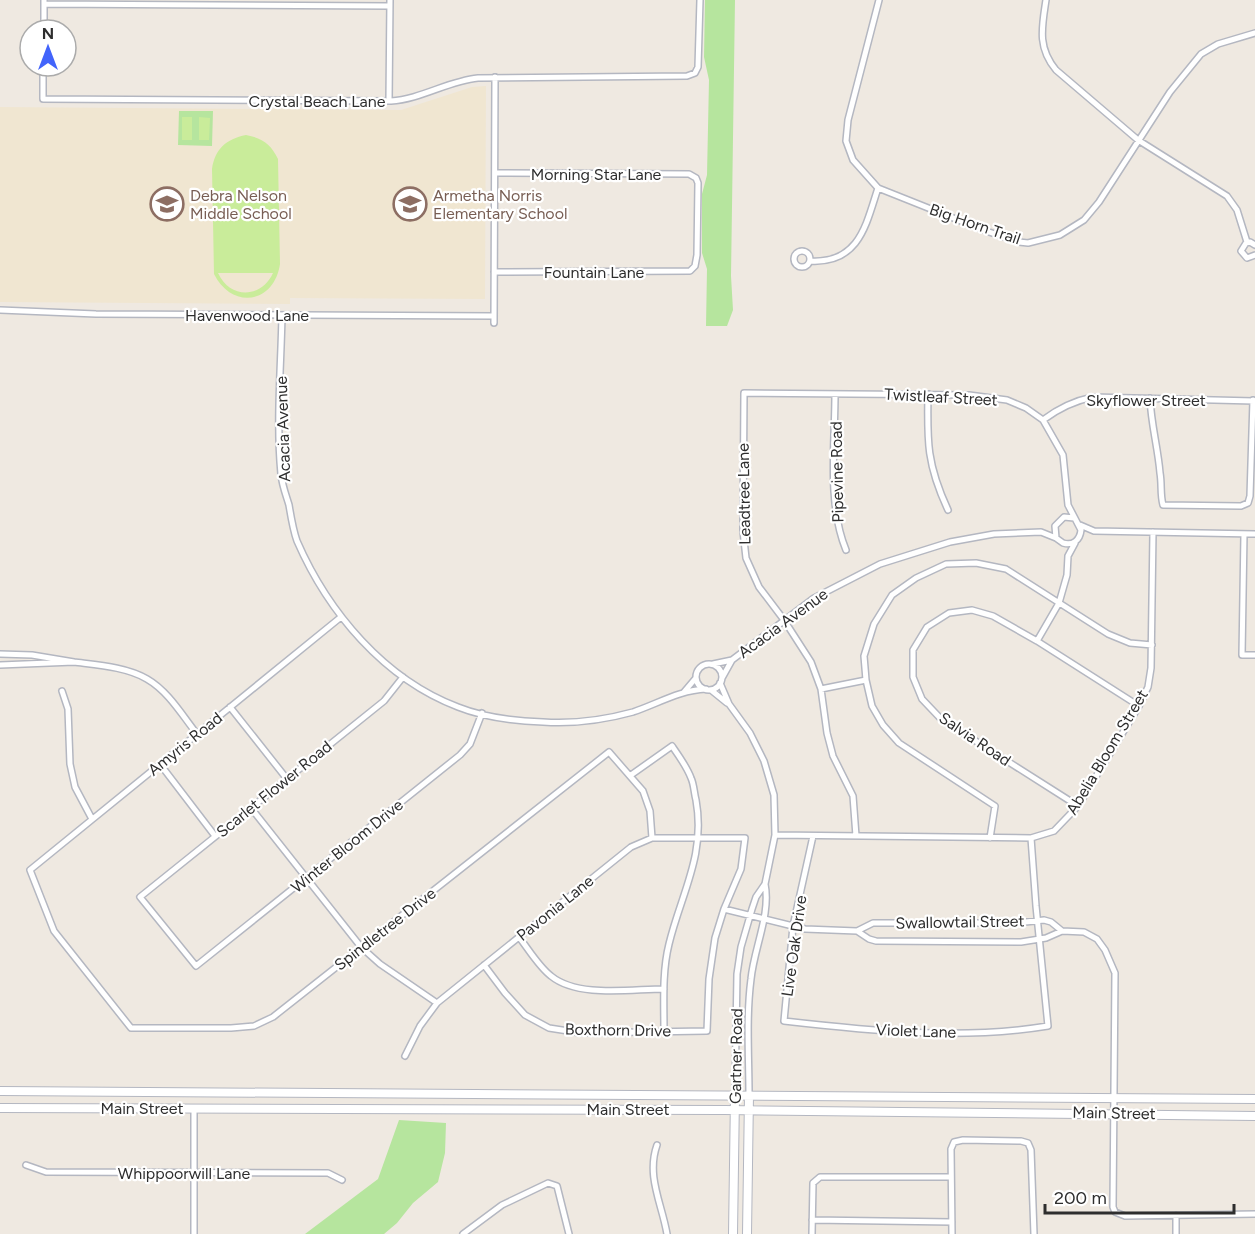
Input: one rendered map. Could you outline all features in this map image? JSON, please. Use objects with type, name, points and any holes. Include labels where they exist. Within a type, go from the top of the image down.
[{"type":"main road","name":"Main Street","points":[[0,1091],[1255,1099]]},
{"type":"main road","name":"Gartner Road","points":[[733,1234],[735,1095]]},
{"type":"main road","name":"Gartner Road","points":[[747,1234],[749,1095]]},
{"type":"main road","name":"Main Street","points":[[0,1108],[749,1110],[1255,1116]]},
{"type":"street","name":"Crystal Beach Lane","points":[[43,78],[43,99],[389,101],[405,99],[466,80],[495,77],[687,76],[695,73],[699,61],[700,0]]},
{"type":"street","name":"Big Horn Trail","points":[[879,0],[849,112],[846,141],[853,160],[878,188],[1019,242],[1036,242],[1068,231],[1084,220],[1099,202],[1170,92],[1201,54],[1218,44],[1255,33]]},
{"type":"street","points":[[1046,0],[1042,42],[1047,60],[1072,86],[1138,140],[1227,196],[1237,210],[1247,242]]},
{"type":"street","points":[[44,18],[44,2],[390,3],[389,101]]},
{"type":"street","points":[[494,323],[495,77]]},
{"type":"street","name":"Morning Star Lane","points":[[495,173],[689,174],[696,178],[698,183],[697,255],[693,269]]},
{"type":"street","points":[[810,261],[831,260],[856,244],[865,228],[878,188]]},
{"type":"street","points":[[1247,242],[1255,245]]},
{"type":"street","points":[[1247,242],[1242,248],[1243,255],[1249,258],[1255,255]]},
{"type":"street","name":"Fountain Lane","points":[[494,272],[687,271],[693,269]]},
{"type":"street","name":"Havenwood Lane","points":[[0,310],[87,314],[494,315]]},
{"type":"street","name":"Acacia Avenue","points":[[282,315],[281,476],[297,539],[317,579],[341,617],[371,650],[403,677],[439,699],[459,708],[511,719],[578,722],[607,718],[684,692],[709,689]]},
{"type":"street","name":"Twistleaf Street","points":[[744,393],[969,395],[1007,400],[1026,408],[1043,420],[1063,455],[1068,505],[1074,518]]},
{"type":"street","name":"Leadtree Lane","points":[[744,393],[743,531],[746,558],[759,586],[811,663],[821,689],[827,733],[833,756],[853,796],[856,836]]},
{"type":"street","name":"Pipevine Road","points":[[836,394],[834,512],[838,531],[846,550]]},
{"type":"street","points":[[928,394],[927,444],[930,463],[948,510]]},
{"type":"street","name":"Skyflower Street","points":[[1043,420],[1060,407],[1093,398],[1254,400]]},
{"type":"street","points":[[1150,398],[1161,475],[1160,494],[1164,505],[1241,506],[1248,503],[1254,400]]},
{"type":"street","points":[[1068,505],[1055,526],[1058,540],[1068,556]]},
{"type":"street","points":[[1060,519],[1074,518],[1080,525],[1094,531],[1255,534]]},
{"type":"street","points":[[1037,641],[1059,603],[1067,575],[1068,556],[1081,534],[1080,525]]},
{"type":"street","name":"Acacia Avenue","points":[[732,660],[814,598],[880,564],[950,542],[994,534],[1041,532],[1055,526]]},
{"type":"street","points":[[1058,540],[1067,544],[1094,531]]},
{"type":"street","name":"Acacia Avenue","points":[[1041,532],[1058,540]]},
{"type":"street","name":"Abelia Bloom Street","points":[[775,835],[1031,838],[1054,831],[1078,806],[1139,706],[1148,687],[1152,645],[1152,532]]},
{"type":"street","points":[[1244,534],[1242,655],[1255,655]]},
{"type":"street","points":[[990,838],[995,806],[899,743],[883,725],[872,706],[866,680],[864,656],[874,624],[892,595],[916,578],[946,564],[976,563],[1006,569],[1108,634],[1130,643],[1152,645]]},
{"type":"street","name":"Salvia Road","points":[[1078,806],[940,719],[922,699],[912,677],[913,650],[927,627],[949,613],[972,610],[993,616],[1037,641],[1139,706]]},
{"type":"street","name":"Amyris Road","points":[[131,1028],[54,931],[30,870],[341,617]]},
{"type":"street","points":[[0,654],[32,655],[111,667],[146,678],[167,696],[197,734]]},
{"type":"street","points":[[684,692],[695,679],[702,665],[732,660]]},
{"type":"street","points":[[709,689],[721,681],[732,660]]},
{"type":"street","points":[[0,665],[74,662]]},
{"type":"street","points":[[711,664],[720,669],[721,681],[729,704]]},
{"type":"street","name":"Scarlet Flower Road","points":[[196,966],[140,897],[384,700],[403,677]]},
{"type":"street","points":[[695,679],[701,687],[709,689],[729,704]]},
{"type":"street","points":[[821,689],[866,680]]},
{"type":"street","points":[[62,691],[68,709],[72,775],[75,787],[92,819]]},
{"type":"street","name":"Gartner Road","points":[[729,704],[750,733],[764,760],[774,795],[775,835],[765,884],[767,899],[749,995],[749,1095]]},
{"type":"street","points":[[230,707],[287,779]]},
{"type":"street","name":"Winter Bloom Drive","points":[[196,966],[460,756],[470,744],[482,713]]},
{"type":"street","points":[[652,838],[651,811],[643,791],[631,776],[672,746],[692,778],[698,810],[698,838],[693,872],[668,947],[664,988],[664,1032]]},
{"type":"street","name":"Spindletree Drive","points":[[131,1028],[231,1028],[254,1026],[273,1017],[609,752],[631,776]]},
{"type":"street","points":[[160,764],[215,836]]},
{"type":"street","points":[[251,808],[362,947],[380,964],[437,1003]]},
{"type":"street","name":"Live Oak Drive","points":[[784,1021],[793,926],[813,836]]},
{"type":"street","name":"Pavonia Lane","points":[[405,1056],[420,1026],[437,1003],[631,847],[652,838],[745,838],[741,869],[724,909]]},
{"type":"street","points":[[1031,838],[1039,938]]},
{"type":"street","name":"Gartner Road","points":[[735,1095],[737,974],[741,946],[750,915],[756,897],[765,884]]},
{"type":"street","name":"Swallowtail Street","points":[[724,909],[805,929],[857,931],[873,923],[1037,921],[1051,922],[1062,931]]},
{"type":"street","name":"Boxthorn Drive","points":[[484,965],[525,1015],[549,1028],[580,1033],[707,1031],[709,979],[715,938],[724,909]]},
{"type":"street","name":"Swallowtail Street","points":[[857,931],[876,941],[1021,942],[1050,937],[1062,931],[1084,932],[1097,939],[1106,950],[1114,973],[1113,1207],[1117,1214],[1125,1216],[1176,1215]]},
{"type":"street","points":[[519,937],[549,975],[564,986],[593,990],[664,988]]},
{"type":"street","name":"Violet Lane","points":[[784,1021],[929,1032],[1018,1031],[1048,1026],[1039,938]]},
{"type":"street","points":[[194,1108],[194,1234]]},
{"type":"street","points":[[952,1234],[951,1149],[954,1142],[1011,1140],[1028,1143],[1031,1150],[1034,1234]]},
{"type":"street","points":[[657,1145],[653,1156],[653,1178],[667,1234]]},
{"type":"street","name":"Whippoorwill Lane","points":[[26,1165],[46,1173],[328,1173],[342,1180]]},
{"type":"street","points":[[812,1234],[812,1187],[816,1178],[826,1175],[951,1177]]},
{"type":"street","points":[[463,1234],[485,1216],[544,1183],[557,1186],[569,1234]]},
{"type":"street","points":[[1176,1234],[1176,1215],[1255,1214]]},
{"type":"street","points":[[812,1220],[952,1222]]},
{"type":"shaded area","name":"Debra Nelson Middle School","points":[[486,86],[485,299],[290,298],[290,304],[0,302],[0,107],[401,110],[472,87]]},
{"type":"green space","points":[[705,0],[735,0],[731,276],[733,310],[727,326],[706,326],[707,269],[702,253],[702,194],[707,175],[709,80],[704,57]]},
{"type":"green space","points":[[179,111],[213,111],[212,146],[178,145]]},
{"type":"green space","points":[[182,117],[192,117],[192,140],[182,140]]},
{"type":"green space","points":[[199,117],[210,118],[209,140],[199,140]]},
{"type":"green space","points":[[246,135],[257,138],[269,146],[278,159],[280,264],[270,288],[252,298],[231,293],[222,286],[214,274],[212,169],[216,156],[227,142]],"holes":[[[218,273],[273,273],[261,288],[246,292],[230,288]]]},
{"type":"green space","points":[[399,1120],[446,1123],[445,1153],[438,1182],[413,1203],[397,1223],[384,1234],[305,1234],[378,1179]]},
{"type":"place","name":"Debra Nelson Middle School","points":[[167,204]]},
{"type":"place","name":"Armetha Norris Elementary School","points":[[410,204]]}]
